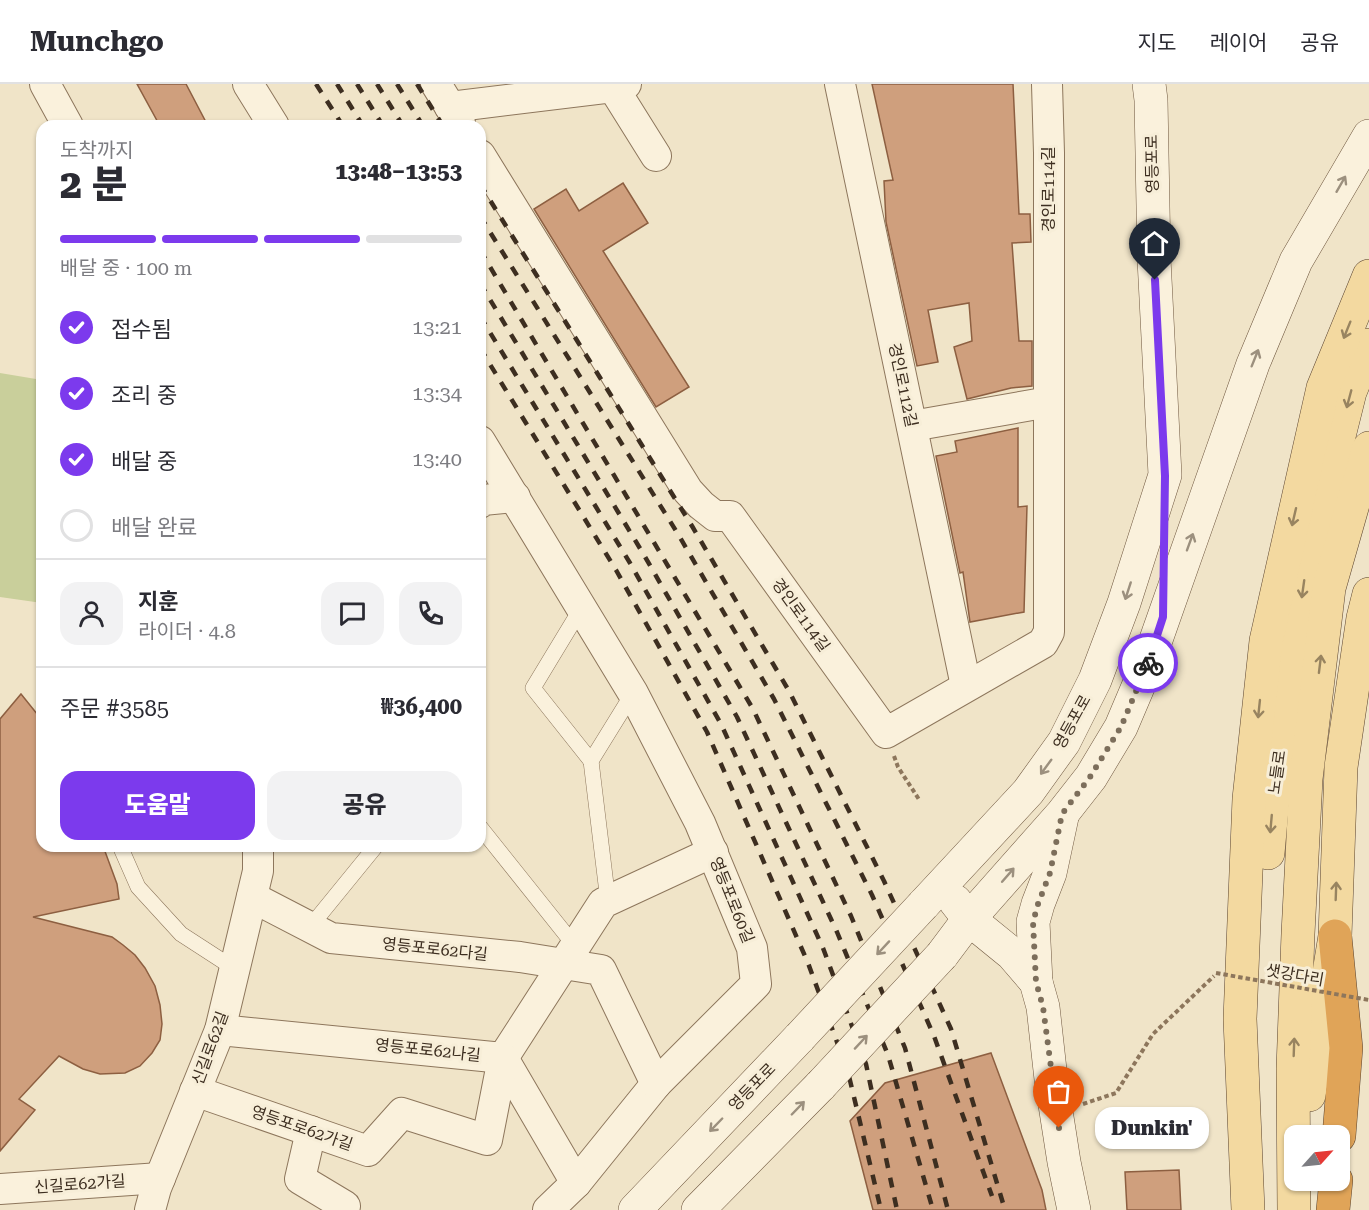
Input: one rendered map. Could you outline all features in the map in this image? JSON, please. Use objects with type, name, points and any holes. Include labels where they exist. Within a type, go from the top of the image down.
[{"type":"highway","points":[[1335,936],[1346,1048],[1340,1125]]},
{"type":"highway","points":[[1333,1210],[1335,1191]]},
{"type":"main road","name":"영등포로","points":[[635,1210],[1028,792],[1064,742],[1095,680],[1124,603],[1165,476],[1149,84]]},
{"type":"main road","points":[[698,1210],[942,955],[969,919],[1062,814],[1090,777],[1121,727],[1146,668],[1253,364],[1296,261],[1369,136]]},
{"type":"main road","points":[[1248,1210],[1240,1018],[1249,799],[1266,641],[1323,388],[1369,276]]},
{"type":"main road","name":"노들로","points":[[1256,1210],[1263,914],[1274,787],[1307,564],[1350,392],[1369,345]]},
{"type":"main road","name":"노들로","points":[[1294,1125],[1293,1069],[1306,779],[1329,588],[1369,448]]},
{"type":"main road","points":[[1163,617],[1165,476]]},
{"type":"main road","points":[[1304,1125],[1335,936],[1341,767],[1363,618],[1369,594]]},
{"type":"main road","points":[[1062,814],[1050,873],[1033,922],[1036,982],[1043,1007],[1064,1162],[1074,1210]]},
{"type":"main road","points":[[932,895],[969,919],[1012,954],[1036,982]]},
{"type":"main road","name":"노들로","points":[[1294,1191],[1294,1210]]},
{"type":"street","points":[[45,84],[65,120]]},
{"type":"street","points":[[248,84],[270,120]]},
{"type":"street","name":"경인로112길","points":[[840,84],[966,686]]},
{"type":"street","name":"경인로114길","points":[[486,165],[688,491],[715,516],[730,516],[886,733],[1043,643],[1049,632],[1047,84]]},
{"type":"street","points":[[449,106],[617,85],[656,156]]},
{"type":"street","points":[[912,426],[1049,402]]},
{"type":"street","name":"영등포로60길","points":[[486,451],[633,693],[700,823],[752,948],[756,984],[656,1084],[576,1183],[548,1210]]},
{"type":"street","points":[[486,500],[515,497]]},
{"type":"street","name":"신길로62길","points":[[150,1210],[156,1188],[220,1030],[258,871],[258,852]]},
{"type":"street","name":"영등포로62나길","points":[[220,1030],[503,1058],[603,903],[713,852]]},
{"type":"street","name":"영등포로62다길","points":[[252,897],[331,938],[520,957],[569,955]]},
{"type":"street","points":[[569,955],[601,970],[656,1084]]},
{"type":"street","points":[[503,1058],[576,1183]]},
{"type":"street","name":"영등포로62가길","points":[[195,1091],[368,1151],[402,1113],[487,1140],[503,1058]]},
{"type":"street","points":[[311,1131],[300,1179],[345,1206],[344,1210]]},
{"type":"street","name":"신길로62가길","points":[[0,1189],[160,1178]]},
{"type":"lane","points":[[582,607],[533,688],[591,761],[608,901]]},
{"type":"lane","points":[[591,761],[633,693]]},
{"type":"lane","points":[[486,835],[569,955]]},
{"type":"lane","points":[[123,852],[138,887],[181,934],[234,969]]},
{"type":"lane","points":[[310,927],[371,852]]},
{"type":"path","points":[[886,733],[898,767],[920,801]]},
{"type":"path","name":"샛강다리","points":[[1074,1107],[1116,1093],[1154,1034],[1216,974],[1369,1000]]},
{"type":"green space","points":[[0,373],[36,379],[36,602],[0,597]]},
{"type":"building","points":[[137,84],[186,84],[205,120],[157,120]]},
{"type":"building","points":[[872,84],[1013,84],[1019,214],[1030,214],[1031,242],[1012,243],[1019,341],[1032,341],[1032,386],[1011,388],[967,399],[954,347],[972,341],[969,303],[928,310],[938,362],[917,366],[886,222],[884,181],[893,180]]},
{"type":"building","points":[[623,183],[648,223],[603,251],[689,387],[656,407],[534,209],[566,189],[579,211]]},
{"type":"building","points":[[1018,428],[1018,507],[1027,506],[1024,612],[970,622],[963,572],[960,573],[936,456],[957,452],[955,441]]},
{"type":"building","points":[[21,694],[36,713],[36,852],[105,852],[117,884],[119,899],[33,917],[112,937],[123,945],[135,955],[155,986],[162,1024],[160,1040],[152,1053],[140,1066],[125,1073],[100,1074],[83,1069],[59,1056],[19,1099],[35,1110],[0,1151],[0,719]]},
{"type":"building","points":[[991,1053],[1042,1190],[1046,1210],[873,1210],[850,1121],[885,1083]]},
{"type":"building","points":[[1179,1170],[1181,1210],[1127,1210],[1125,1172]]},
{"type":"railway","points":[[316,84],[339,120]]},
{"type":"railway","points":[[337,84],[359,120]]},
{"type":"railway","points":[[357,84],[379,120]]},
{"type":"railway","points":[[377,84],[399,120]]},
{"type":"railway","points":[[397,84],[419,120]]},
{"type":"railway","points":[[417,84],[439,120]]},
{"type":"railway","points":[[486,194],[692,526],[789,691],[884,881],[951,1029],[1005,1210]]},
{"type":"railway","points":[[486,226],[678,534],[774,699],[872,895],[934,1036],[992,1196]]},
{"type":"railway","points":[[486,260],[753,709],[851,916],[905,1048],[948,1210]]},
{"type":"railway","points":[[486,293],[644,555],[737,717],[837,932],[888,1055],[933,1210]]},
{"type":"railway","points":[[486,326],[630,563],[721,724],[823,948],[866,1064],[897,1210]]},
{"type":"railway","points":[[486,358],[616,570],[707,732],[808,963],[848,1072],[881,1210]]},
{"type":"way so far","points":[[1059,1128],[1043,1007],[1036,982],[1033,922],[1050,873],[1062,814],[1090,777],[1121,727],[1148,663]]},
{"type":"place","name":"Dunkin'","points":[[1059,1128]]},
{"type":"route","points":[[1148,663],[1163,617],[1165,476],[1155,280]]}]
